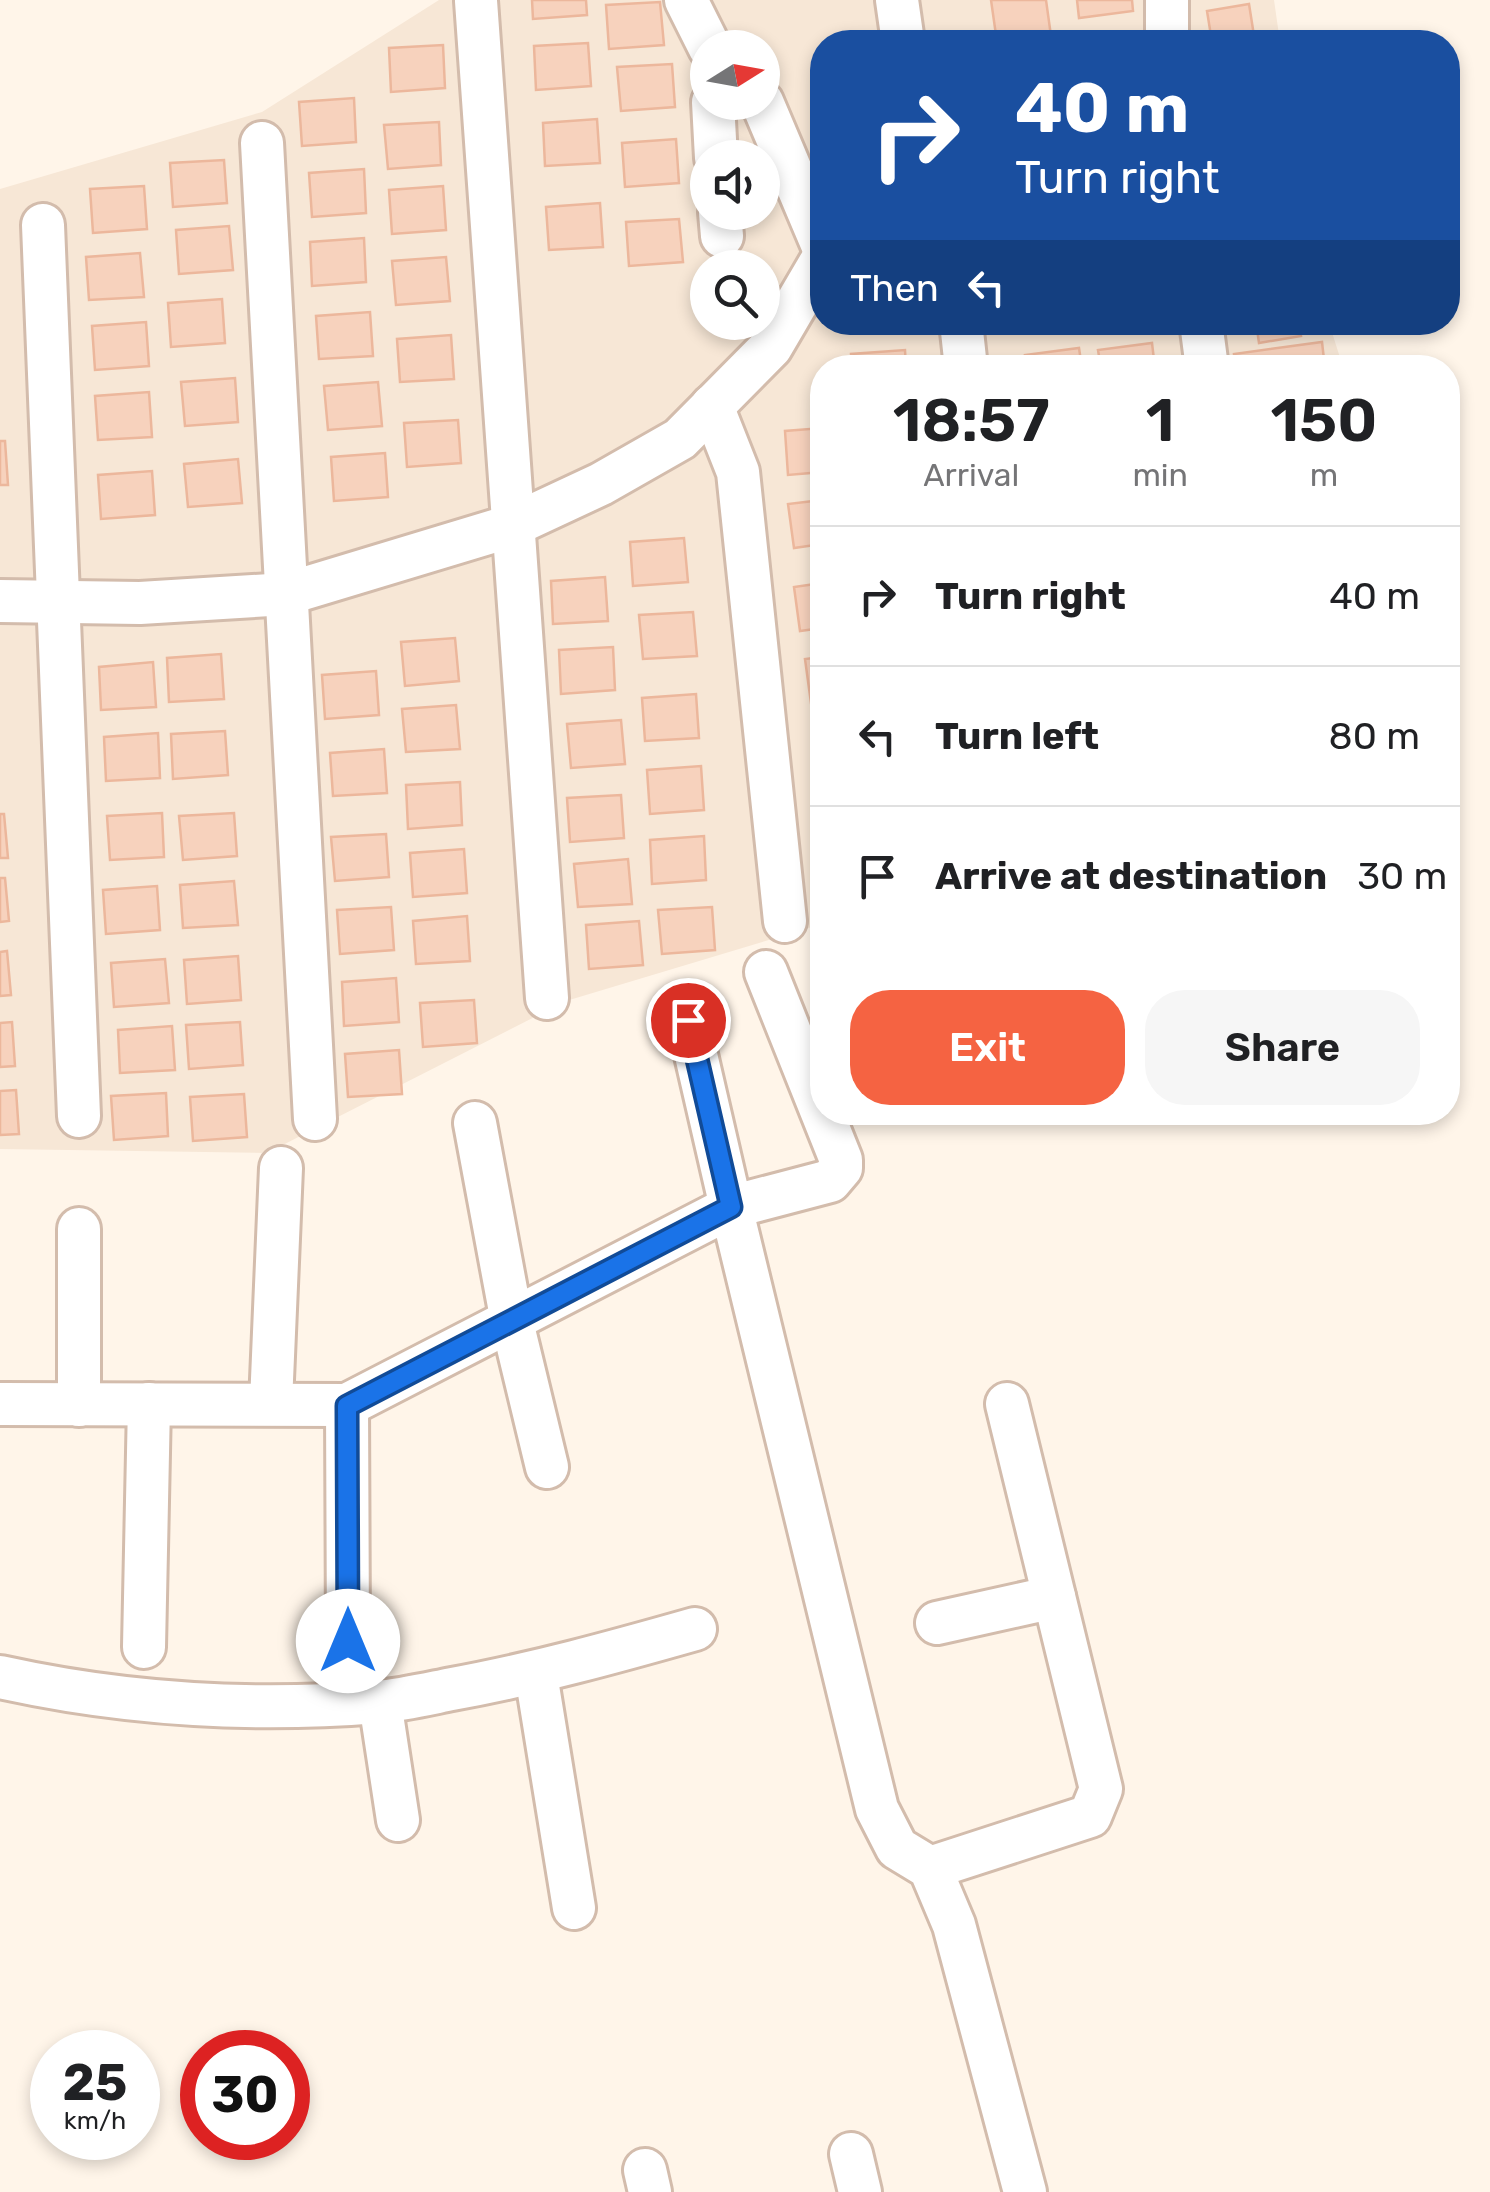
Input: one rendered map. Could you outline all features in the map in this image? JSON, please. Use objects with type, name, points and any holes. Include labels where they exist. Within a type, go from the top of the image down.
[{"type":"street","points":[[686,0],[701,30]]},
{"type":"street","points":[[898,0],[902,30]]},
{"type":"street","points":[[1167,0],[1167,30]]},
{"type":"street","points":[[476,1],[547,998]]},
{"type":"street","points":[[770,120],[810,216]]},
{"type":"street","points":[[262,144],[315,1118]]},
{"type":"street","points":[[43,225],[80,1116]]},
{"type":"street","points":[[0,601],[58,604],[286,594],[511,526],[601,484],[680,439],[771,347],[810,280]]},
{"type":"street","points":[[712,406],[738,472],[785,920]]},
{"type":"street","points":[[766,972],[810,1082]]},
{"type":"street","points":[[688,1020],[878,1809],[896,1848],[930,1868],[954,1926],[1025,2192]]},
{"type":"street","points":[[475,1123],[512,1322],[547,1467]]},
{"type":"street","points":[[0,1404],[347,1406],[731,1207],[830,1180],[841,1168],[827,1125]]},
{"type":"street","points":[[271,1403],[281,1168]]},
{"type":"street","points":[[78,1229],[79,1404]]},
{"type":"street","points":[[144,1647],[149,1404]]},
{"type":"street","points":[[930,1868],[1090,1816],[1101,1789],[1007,1404]]},
{"type":"street","points":[[347,1406],[348,1641]]},
{"type":"street","points":[[937,1622],[1054,1597]]},
{"type":"street","points":[[0,1677],[72,1693],[168,1701],[283,1706],[380,1702],[536,1674],[694,1629]]},
{"type":"street","points":[[536,1674],[574,1908]]},
{"type":"street","points":[[380,1702],[398,1820]]},
{"type":"shaded area","points":[[439,0],[1274,0],[1278,30],[810,30],[810,335],[1333,335],[1339,355],[810,355],[810,928],[566,1001],[267,1153],[0,1149],[0,189],[262,112]]},
{"type":"building","points":[[532,0],[586,0],[587,15],[533,19]]},
{"type":"building","points":[[991,0],[1046,0],[1050,30],[995,30]]},
{"type":"building","points":[[1077,0],[1132,0],[1133,11],[1079,18]]},
{"type":"building","points":[[660,2],[664,45],[609,49],[606,5]]},
{"type":"building","points":[[1249,4],[1253,30],[1210,30],[1207,11]]},
{"type":"building","points":[[588,43],[591,86],[536,90],[534,46]]},
{"type":"building","points":[[443,45],[445,88],[391,92],[389,48]]},
{"type":"building","points":[[672,64],[675,107],[621,111],[617,67]]},
{"type":"building","points":[[354,98],[356,142],[302,146],[299,102]]},
{"type":"building","points":[[597,119],[600,163],[545,166],[543,123]]},
{"type":"building","points":[[439,122],[441,165],[388,169],[384,125]]},
{"type":"building","points":[[676,139],[679,183],[625,187],[622,143]]},
{"type":"building","points":[[224,160],[227,203],[173,207],[170,163]]},
{"type":"building","points":[[364,169],[366,213],[312,217],[309,173]]},
{"type":"building","points":[[144,186],[147,229],[93,233],[90,189]]},
{"type":"building","points":[[443,186],[446,230],[392,234],[389,190]]},
{"type":"building","points":[[600,203],[603,247],[549,250],[546,207]]},
{"type":"building","points":[[679,219],[683,262],[629,266],[626,222]]},
{"type":"building","points":[[229,226],[233,270],[179,274],[176,230]]},
{"type":"building","points":[[364,238],[366,282],[312,286],[310,242]]},
{"type":"building","points":[[140,253],[144,297],[89,300],[86,257]]},
{"type":"building","points":[[446,257],[450,301],[396,305],[392,261]]},
{"type":"building","points":[[222,299],[225,343],[171,347],[168,303]]},
{"type":"building","points":[[370,312],[373,356],[319,359],[316,316]]},
{"type":"building","points":[[146,322],[149,366],[95,370],[92,326]]},
{"type":"building","points":[[451,335],[454,379],[400,382],[397,339]]},
{"type":"building","points":[[1258,335],[1301,335],[1301,336],[1259,343]]},
{"type":"building","points":[[1322,342],[1324,355],[1234,355]]},
{"type":"building","points":[[1152,343],[1153,355],[1099,355],[1098,350]]},
{"type":"building","points":[[1079,348],[1080,355],[1025,355]]},
{"type":"building","points":[[905,350],[905,355],[851,355]]},
{"type":"building","points":[[235,378],[238,422],[185,426],[181,382]]},
{"type":"building","points":[[378,382],[382,426],[328,430],[324,386]]},
{"type":"building","points":[[149,392],[152,437],[98,440],[95,396]]},
{"type":"building","points":[[458,420],[461,463],[407,467],[404,423]]},
{"type":"building","points":[[810,429],[810,473],[788,475],[785,431]]},
{"type":"building","points":[[0,441],[5,441],[8,485],[0,485]]},
{"type":"building","points":[[385,453],[388,497],[334,501],[331,457]]},
{"type":"building","points":[[238,459],[242,503],[188,507],[184,464]]},
{"type":"building","points":[[152,471],[155,515],[101,519],[98,475]]},
{"type":"building","points":[[810,501],[810,546],[794,548],[788,504]]},
{"type":"building","points":[[684,538],[688,582],[633,586],[630,542]]},
{"type":"building","points":[[605,577],[608,621],[553,624],[551,581]]},
{"type":"building","points":[[810,585],[810,630],[800,631],[794,587]]},
{"type":"building","points":[[693,612],[697,656],[643,659],[639,615]]},
{"type":"building","points":[[455,638],[459,681],[405,686],[401,642]]},
{"type":"building","points":[[613,647],[615,690],[561,694],[559,650]]},
{"type":"building","points":[[221,654],[224,699],[169,702],[167,658]]},
{"type":"building","points":[[810,658],[810,696],[805,659]]},
{"type":"building","points":[[153,662],[156,707],[101,710],[99,667]]},
{"type":"building","points":[[376,671],[379,715],[325,719],[322,675]]},
{"type":"building","points":[[696,694],[699,738],[645,741],[642,698]]},
{"type":"building","points":[[456,705],[460,749],[406,752],[402,709]]},
{"type":"building","points":[[621,720],[625,764],[571,768],[567,724]]},
{"type":"building","points":[[225,731],[228,775],[173,779],[171,734]]},
{"type":"building","points":[[158,733],[160,778],[106,781],[104,737]]},
{"type":"building","points":[[384,749],[387,793],[333,796],[330,753]]},
{"type":"building","points":[[701,766],[704,810],[650,814],[647,770]]},
{"type":"building","points":[[460,782],[462,825],[408,829],[406,785]]},
{"type":"building","points":[[621,795],[624,838],[570,842],[567,798]]},
{"type":"building","points":[[162,813],[164,857],[110,860],[107,816]]},
{"type":"building","points":[[234,813],[237,856],[183,860],[179,816]]},
{"type":"building","points":[[0,814],[4,814],[8,858],[0,858]]},
{"type":"building","points":[[386,834],[389,877],[335,881],[331,837]]},
{"type":"building","points":[[704,836],[706,880],[652,884],[650,840]]},
{"type":"building","points":[[464,849],[467,893],[413,897],[410,853]]},
{"type":"building","points":[[628,859],[632,904],[578,907],[574,864]]},
{"type":"building","points":[[0,878],[5,878],[9,921],[0,922]]},
{"type":"building","points":[[234,881],[238,925],[183,928],[180,885]]},
{"type":"building","points":[[157,886],[160,930],[106,934],[103,890]]},
{"type":"building","points":[[391,907],[394,950],[340,954],[337,910]]},
{"type":"building","points":[[712,907],[715,950],[662,954],[658,910]]},
{"type":"building","points":[[467,916],[470,961],[416,964],[413,921]]},
{"type":"building","points":[[639,921],[643,965],[589,969],[586,925]]},
{"type":"building","points":[[7,951],[11,995],[0,996],[0,952]]},
{"type":"building","points":[[238,956],[241,1000],[187,1004],[184,960]]},
{"type":"building","points":[[165,959],[169,1003],[114,1007],[111,963]]},
{"type":"building","points":[[396,978],[399,1022],[344,1026],[342,982]]},
{"type":"building","points":[[474,1000],[477,1043],[423,1047],[420,1003]]},
{"type":"building","points":[[12,1022],[15,1066],[0,1067],[0,1023]]},
{"type":"building","points":[[240,1022],[243,1065],[189,1069],[186,1025]]},
{"type":"building","points":[[172,1026],[175,1070],[120,1073],[118,1030]]},
{"type":"building","points":[[399,1050],[402,1094],[348,1097],[345,1054]]},
{"type":"building","points":[[16,1090],[19,1134],[0,1135],[0,1091]]},
{"type":"building","points":[[166,1093],[168,1136],[114,1140],[111,1096]]},
{"type":"building","points":[[244,1094],[247,1137],[193,1141],[190,1097]]},
{"type":"route","points":[[348,1641],[347,1406],[731,1207],[688,1020]]}]
